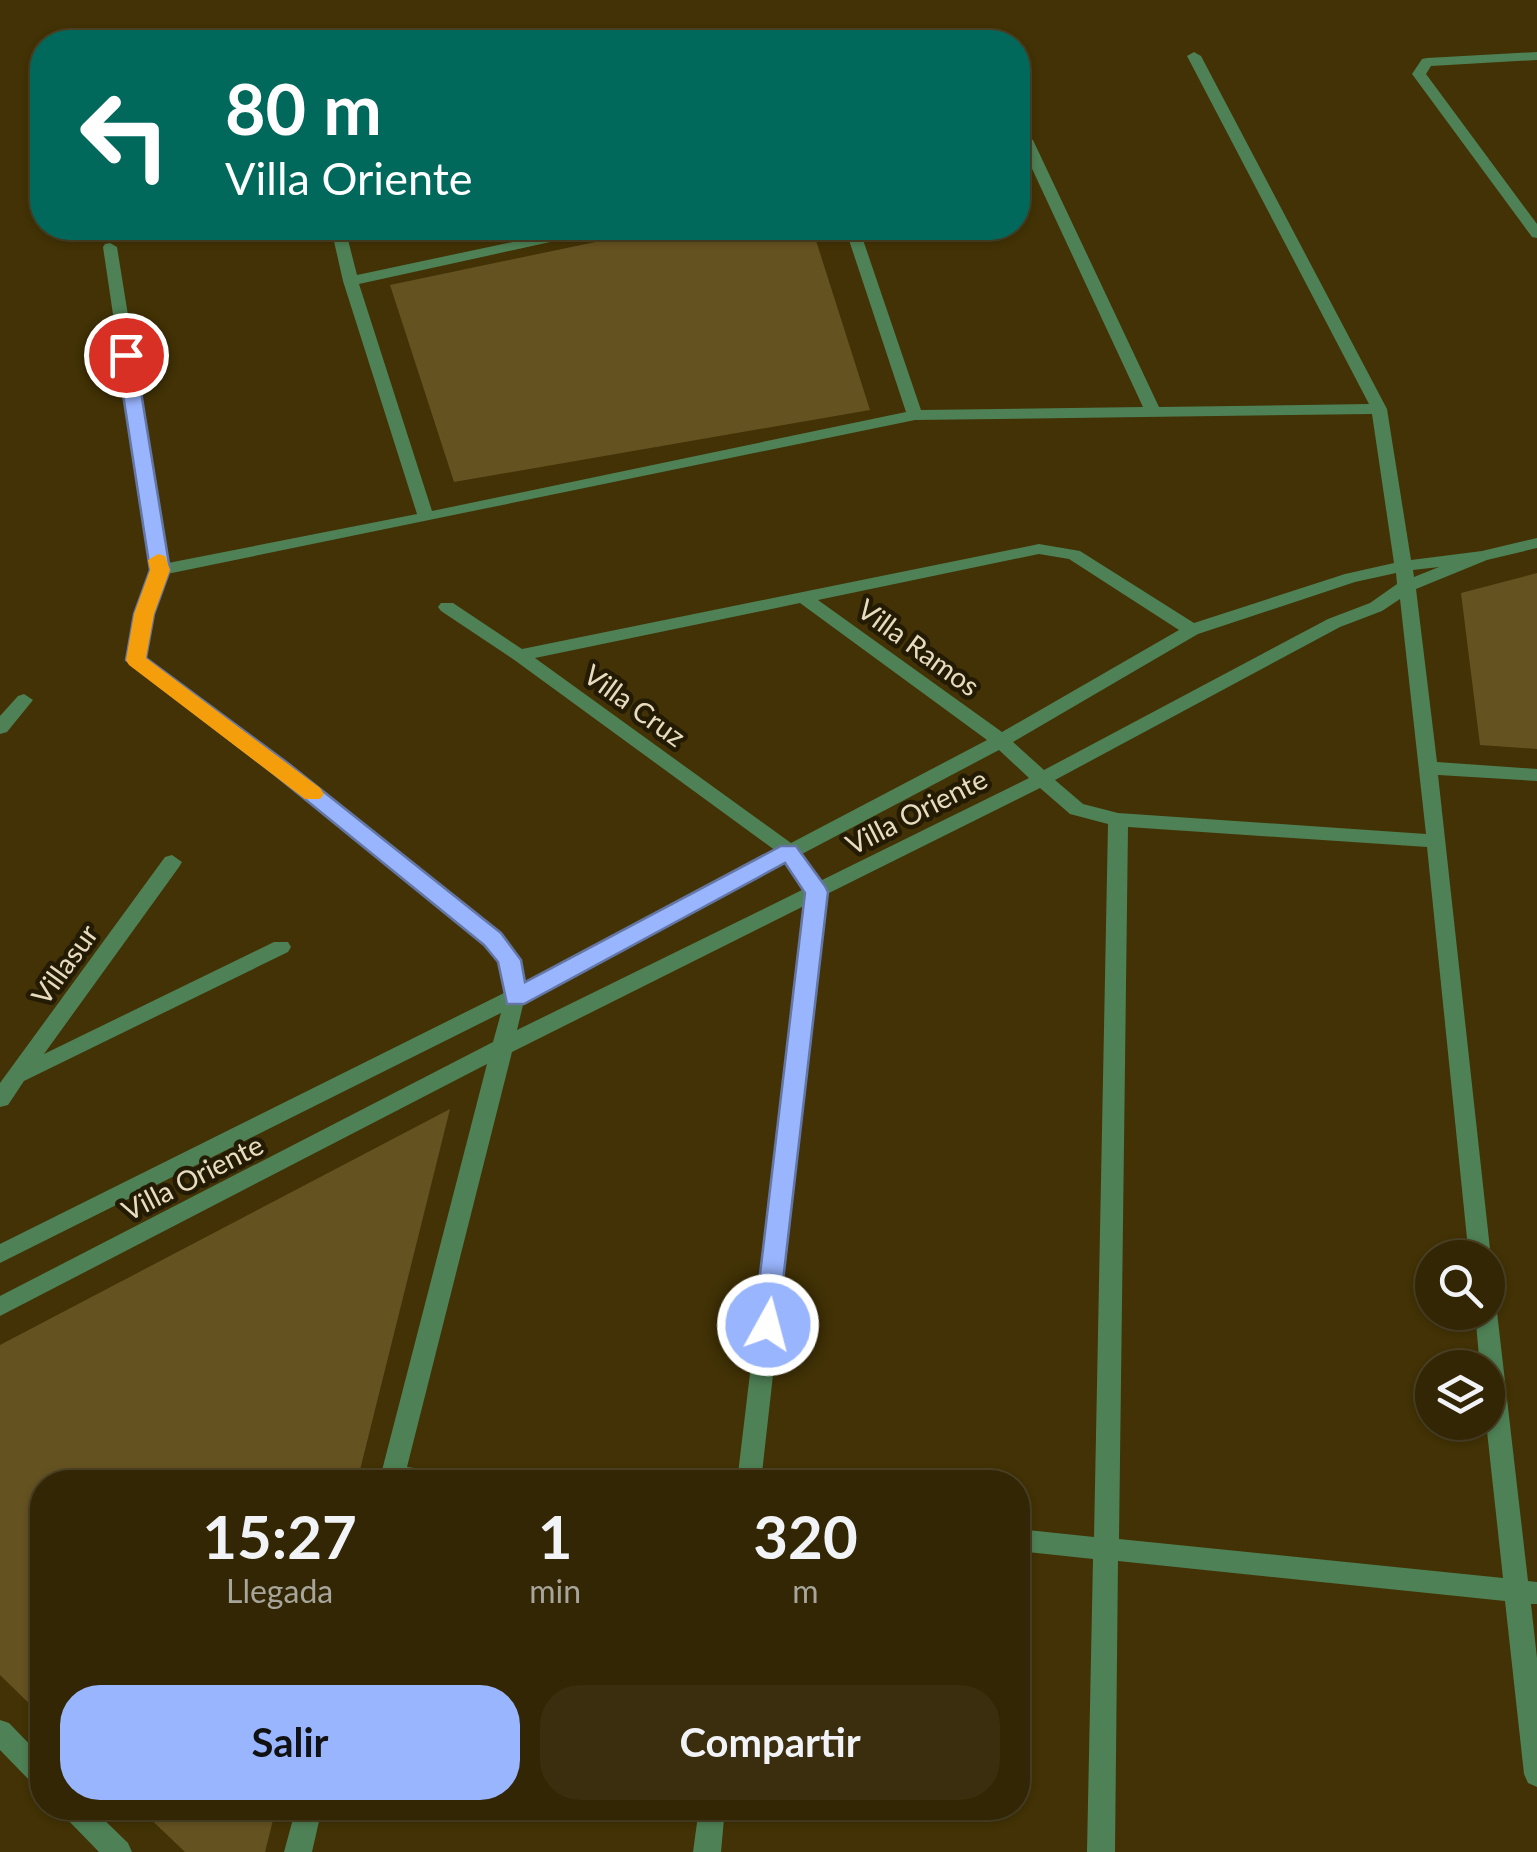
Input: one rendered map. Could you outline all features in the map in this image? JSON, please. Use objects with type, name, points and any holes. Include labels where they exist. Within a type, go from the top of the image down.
[{"type":"street","points":[[1194,56],[1379,409],[1406,576],[1478,1240]]},
{"type":"street","points":[[1537,56],[1427,62],[1419,74],[1537,234]]},
{"type":"street","points":[[1030,157],[1154,413]]},
{"type":"street","points":[[341,240],[426,517]]},
{"type":"street","points":[[352,280],[540,240]]},
{"type":"street","points":[[856,240],[915,415]]},
{"type":"street","points":[[110,247],[160,570],[144,614],[136,660],[282,769],[492,939],[510,960],[515,998],[394,1470]]},
{"type":"street","points":[[160,570],[915,415],[1379,409]]},
{"type":"street","name":"Villa Oriente","points":[[0,1254],[515,998],[1000,741],[1192,630],[1350,578],[1406,576],[1537,542]]},
{"type":"street","points":[[519,655],[1052,549],[1074,555],[1192,630]]},
{"type":"street","name":"Villa Oriente","points":[[0,1308],[500,1048],[1042,778],[1301,640],[1376,607],[1406,576]]},
{"type":"street","name":"Villa Ramos","points":[[804,598],[1000,741],[1076,809],[1118,820],[1434,841]]},
{"type":"street","name":"Villa Cruz","points":[[447,608],[519,655],[788,851],[817,892]]},
{"type":"street","points":[[0,728],[24,700]]},
{"type":"street","points":[[1427,768],[1537,775]]},
{"type":"street","points":[[1101,1852],[1118,820]]},
{"type":"street","name":"Villasur","points":[[0,1099],[172,862]]},
{"type":"street","points":[[751,1470],[817,892]]},
{"type":"street","points":[[18,1076],[280,947]]},
{"type":"street","points":[[1489,1330],[1527,1592],[1537,1774]]},
{"type":"street","points":[[1030,1541],[1527,1592]]},
{"type":"street","points":[[0,1732],[30,1763]]},
{"type":"street","points":[[86,1820],[118,1852]]},
{"type":"street","points":[[298,1852],[306,1820]]},
{"type":"street","points":[[707,1852],[711,1820]]},
{"type":"shaded area","points":[[605,240],[816,240],[870,410],[454,482],[390,285]]},
{"type":"shaded area","points":[[1537,573],[1537,749],[1480,745],[1461,593]]},
{"type":"shaded area","points":[[450,1109],[360,1470],[30,1470],[30,1704],[0,1675],[0,1345]]},
{"type":"shaded area","points":[[152,1820],[273,1820],[265,1852],[185,1852]]},
{"type":"slow traffic","points":[[158,560],[160,570],[144,614],[136,660],[313,794]]},
{"type":"route","points":[[126,355],[160,570],[144,614],[136,660],[282,769],[492,939],[510,960],[515,998],[788,851],[817,892],[768,1325]]}]
